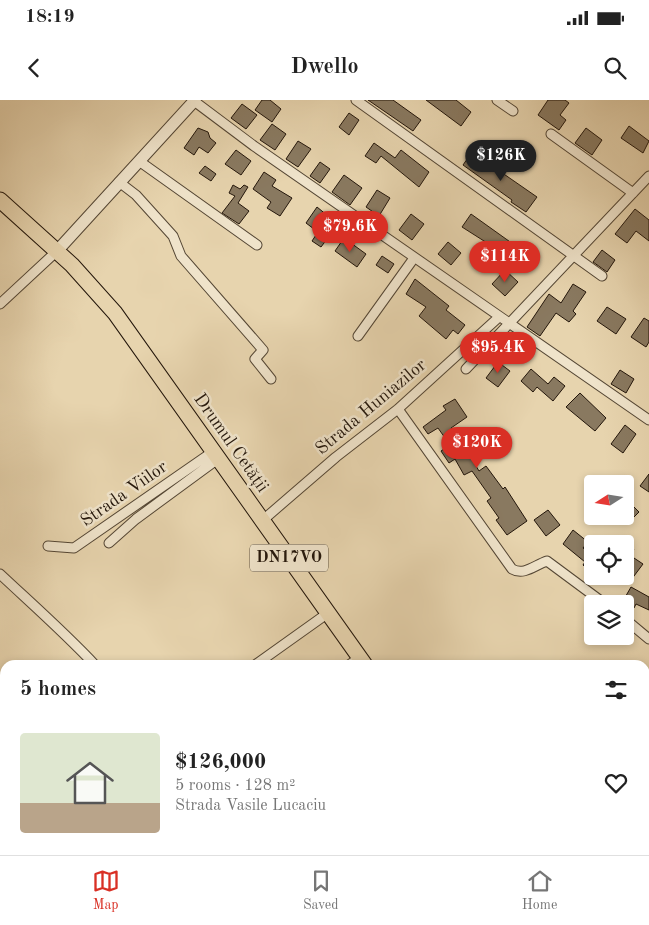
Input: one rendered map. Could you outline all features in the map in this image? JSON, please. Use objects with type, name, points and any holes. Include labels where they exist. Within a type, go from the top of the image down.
[{"type":"highway","name":"DN17VO","points":[[0,200],[57,251]]},
{"type":"highway","name":"Drumul Cetății","points":[[57,251],[115,313],[328,613],[356,660]]},
{"type":"street","points":[[0,304],[57,251],[195,100],[254,146],[649,420]]},
{"type":"street","points":[[356,100],[602,276]]},
{"type":"street","points":[[497,100],[513,111]]},
{"type":"street","points":[[551,134],[633,193]]},
{"type":"street","points":[[139,161],[257,245]]},
{"type":"street","points":[[466,369],[649,176]]},
{"type":"street","points":[[119,182],[136,195],[173,236],[181,256],[263,350],[255,360],[271,379]]},
{"type":"street","points":[[358,336],[414,258]]},
{"type":"street","name":"Strada Huniazilor","points":[[262,520],[336,457],[398,409],[499,317]]},
{"type":"street","points":[[398,409],[512,569],[518,572],[527,571],[547,561],[593,595]]},
{"type":"street","points":[[109,543],[216,454]]},
{"type":"street","name":"Strada Viilor","points":[[48,546],[61,549],[74,548],[216,454]]},
{"type":"street","points":[[0,574],[54,626],[71,638],[91,660]]},
{"type":"street","points":[[262,660],[328,613]]},
{"type":"street","points":[[634,626],[649,639]]},
{"type":"building","points":[[262,100],[270,100],[281,109],[272,122],[255,110]]},
{"type":"building","points":[[368,100],[393,100],[421,120],[413,131]]},
{"type":"building","points":[[426,100],[456,100],[471,112],[461,126]]},
{"type":"building","points":[[548,100],[565,100],[569,103],[560,115],[566,120],[559,130],[538,115]]},
{"type":"building","points":[[242,104],[257,115],[246,129],[231,118]]},
{"type":"building","points":[[349,113],[359,120],[349,135],[339,127]]},
{"type":"building","points":[[272,124],[286,134],[275,150],[260,140]]},
{"type":"building","points":[[629,126],[649,141],[643,153],[621,138]]},
{"type":"building","points":[[198,128],[208,132],[210,138],[216,143],[208,153],[199,147],[194,155],[184,148]]},
{"type":"building","points":[[586,128],[602,140],[592,155],[575,143]]},
{"type":"building","points":[[298,141],[311,149],[298,167],[286,159]]},
{"type":"building","points":[[374,143],[395,158],[401,150],[429,172],[419,187],[381,156],[376,163],[365,156]]},
{"type":"building","points":[[236,150],[251,161],[241,175],[225,164]]},
{"type":"building","points":[[472,152],[537,197],[526,212],[463,165]]},
{"type":"building","points":[[320,162],[330,169],[320,183],[310,176]]},
{"type":"building","points":[[205,166],[216,174],[211,181],[199,173]]},
{"type":"building","points":[[264,172],[276,180],[272,186],[292,198],[280,216],[267,208],[271,202],[253,189]]},
{"type":"building","points":[[344,175],[362,188],[350,205],[332,192]]},
{"type":"building","points":[[233,185],[240,189],[244,185],[248,187],[238,203],[249,211],[239,224],[222,213],[235,196],[229,193]]},
{"type":"building","points":[[377,190],[390,198],[379,216],[366,207]]},
{"type":"building","points":[[317,207],[328,216],[323,223],[333,231],[321,247],[312,241],[318,232],[306,223]]},
{"type":"building","points":[[635,209],[649,220],[649,241],[636,231],[627,243],[615,234]]},
{"type":"building","points":[[411,214],[424,224],[412,240],[399,230]]},
{"type":"building","points":[[471,214],[513,244],[506,255],[462,227]]},
{"type":"building","points":[[344,238],[366,254],[357,267],[335,251]]},
{"type":"building","points":[[448,242],[461,253],[451,265],[438,254]]},
{"type":"building","points":[[602,250],[615,260],[607,272],[593,262]]},
{"type":"building","points":[[382,256],[394,264],[388,273],[376,265]]},
{"type":"building","points":[[505,270],[518,282],[505,296],[492,284]]},
{"type":"building","points":[[415,279],[449,306],[446,310],[465,325],[458,334],[453,330],[446,339],[419,316],[426,307],[406,294]]},
{"type":"building","points":[[573,284],[586,292],[573,311],[576,314],[569,322],[556,313],[540,336],[527,327],[549,294],[561,303]]},
{"type":"building","points":[[607,307],[626,319],[616,334],[597,321]]},
{"type":"building","points":[[644,318],[649,321],[649,342],[646,347],[631,337]]},
{"type":"building","points":[[498,362],[510,371],[498,387],[486,378]]},
{"type":"building","points":[[531,369],[548,384],[554,377],[565,386],[553,401],[537,387],[533,392],[521,381]]},
{"type":"building","points":[[620,370],[634,379],[626,393],[611,384]]},
{"type":"building","points":[[580,393],[606,418],[595,431],[566,407]]},
{"type":"building","points":[[455,399],[467,417],[451,428],[453,431],[451,433],[468,457],[470,456],[479,471],[486,466],[503,489],[505,487],[527,521],[507,535],[496,520],[499,518],[487,501],[491,498],[472,471],[464,475],[455,459],[449,463],[441,451],[450,445],[438,428],[428,434],[423,427],[446,410],[443,406]]},
{"type":"building","points":[[625,425],[636,434],[623,453],[611,444]]},
{"type":"building","points":[[649,474],[649,492],[640,486]]},
{"type":"building","points":[[634,507],[639,512],[634,517]]},
{"type":"building","points":[[548,510],[560,525],[546,536],[534,520]]},
{"type":"building","points":[[573,530],[584,539],[584,561],[563,544]]},
{"type":"building","points":[[634,558],[643,564],[634,576]]},
{"type":"building","points":[[631,587],[649,597],[649,610],[636,604],[634,608],[634,595],[626,595]]}]
